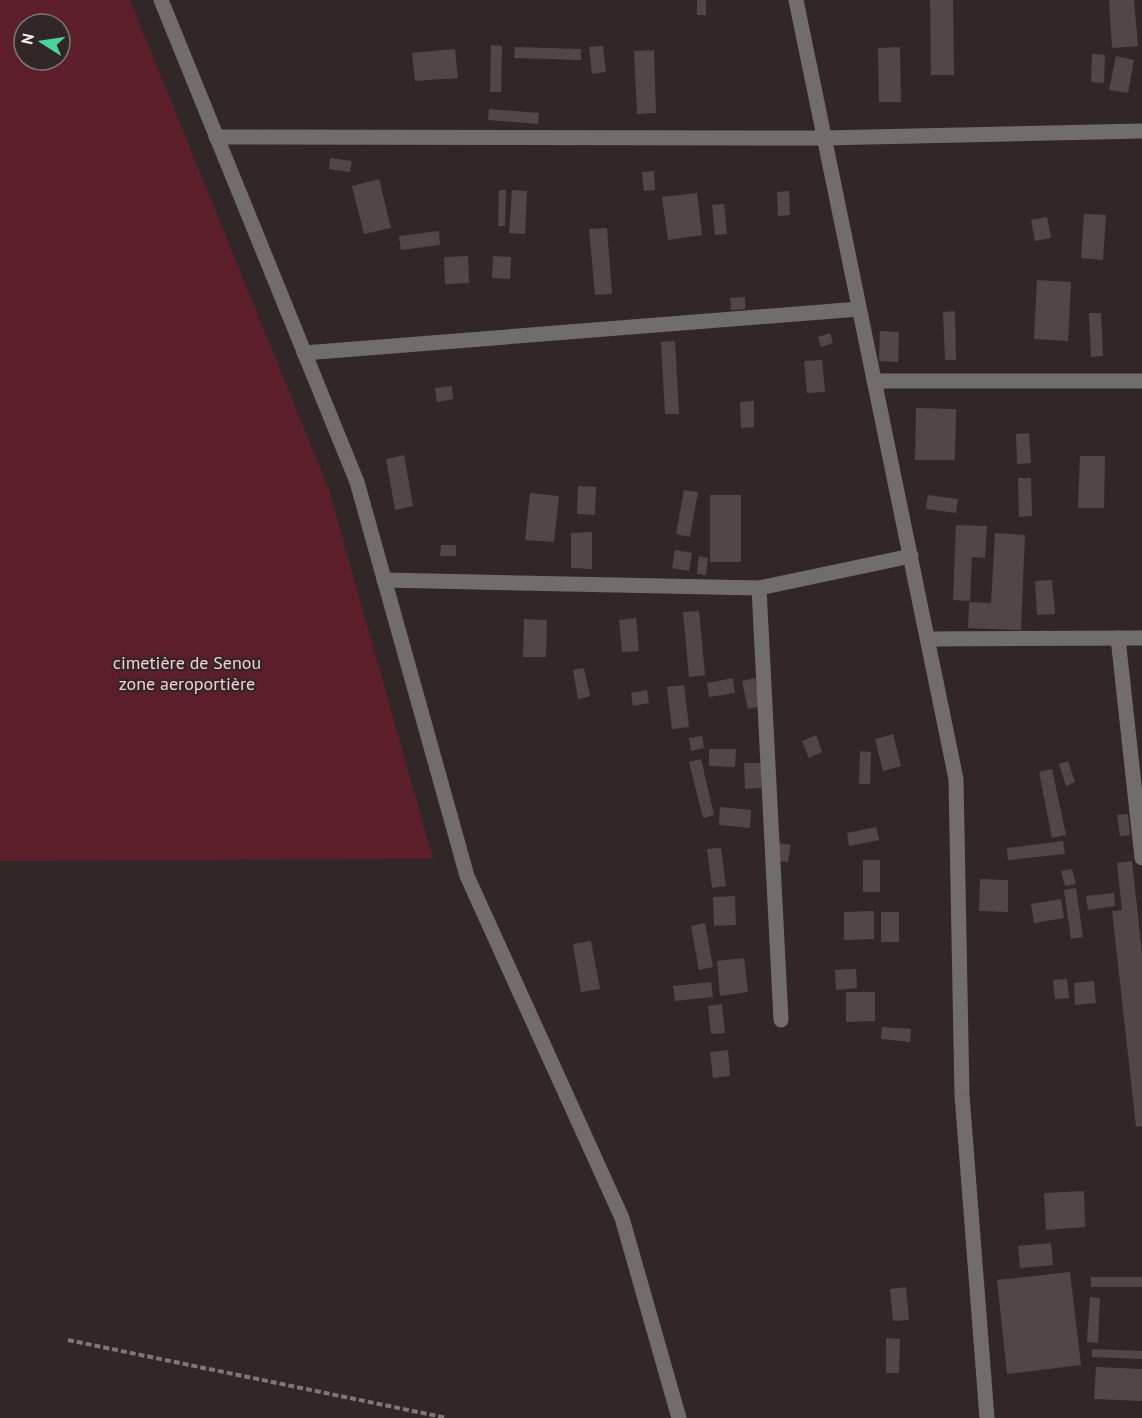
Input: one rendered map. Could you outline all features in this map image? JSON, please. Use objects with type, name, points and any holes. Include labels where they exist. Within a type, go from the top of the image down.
[{"type":"street","points":[[161,0],[357,482],[467,876],[622,1218],[679,1418]]},
{"type":"street","points":[[796,0],[956,779],[962,1095],[987,1418]]},
{"type":"street","points":[[216,137],[823,138],[1142,131]]},
{"type":"street","points":[[304,353],[859,309]]},
{"type":"street","points":[[874,381],[1142,381]]},
{"type":"street","points":[[384,580],[759,588],[911,556]]},
{"type":"street","points":[[759,588],[782,1020]]},
{"type":"street","points":[[1118,638],[1142,858]]},
{"type":"street","points":[[928,639],[1142,638]]},
{"type":"path","points":[[68,1340],[447,1418]]},
{"type":"green space","name":"cimetière de Senou zone aeroportière","points":[[0,0],[130,0],[329,490],[433,859],[0,861]]},
{"type":"building","points":[[697,0],[706,0],[706,15],[697,15]]},
{"type":"building","points":[[930,0],[953,0],[954,75],[931,75]]},
{"type":"building","points":[[1109,0],[1134,0],[1138,46],[1112,48]]},
{"type":"building","points":[[491,45],[502,46],[501,92],[490,92]]},
{"type":"building","points":[[603,46],[606,72],[592,74],[589,47]]},
{"type":"building","points":[[515,47],[581,49],[581,60],[514,58]]},
{"type":"building","points":[[900,47],[901,102],[879,102],[878,48]]},
{"type":"building","points":[[455,49],[458,78],[415,81],[412,53]]},
{"type":"building","points":[[654,50],[656,113],[637,114],[634,51]]},
{"type":"building","points":[[1092,54],[1105,55],[1104,83],[1091,82]]},
{"type":"building","points":[[1116,56],[1134,60],[1128,93],[1109,90]]},
{"type":"building","points":[[489,109],[539,113],[538,124],[488,120]]},
{"type":"building","points":[[330,158],[352,161],[350,172],[329,169]]},
{"type":"building","points":[[654,171],[655,190],[644,191],[642,172]]},
{"type":"building","points":[[379,179],[391,228],[364,234],[352,186]]},
{"type":"building","points":[[499,190],[506,190],[505,226],[498,226]]},
{"type":"building","points":[[512,190],[527,191],[525,234],[509,233]]},
{"type":"building","points":[[789,191],[790,215],[778,216],[777,192]]},
{"type":"building","points":[[697,193],[702,235],[668,240],[662,197]]},
{"type":"building","points":[[724,204],[727,234],[715,235],[712,205]]},
{"type":"building","points":[[1084,214],[1106,215],[1103,260],[1081,258]]},
{"type":"building","points":[[1047,217],[1051,238],[1035,241],[1031,220]]},
{"type":"building","points":[[607,228],[612,294],[595,295],[589,229]]},
{"type":"building","points":[[439,231],[440,245],[401,250],[399,236]]},
{"type":"building","points":[[468,256],[469,283],[445,284],[444,257]]},
{"type":"building","points":[[493,256],[511,257],[510,279],[492,278]]},
{"type":"building","points":[[1037,280],[1071,282],[1068,341],[1034,339]]},
{"type":"building","points":[[745,297],[745,309],[731,310],[730,298]]},
{"type":"building","points":[[955,311],[956,360],[945,360],[943,312]]},
{"type":"building","points":[[1089,313],[1101,313],[1103,356],[1091,357]]},
{"type":"building","points":[[880,331],[899,332],[898,362],[879,361]]},
{"type":"building","points":[[830,333],[833,343],[821,347],[818,337]]},
{"type":"building","points":[[675,341],[679,414],[665,414],[661,342]]},
{"type":"building","points":[[822,360],[825,392],[807,393],[804,361]]},
{"type":"building","points":[[452,386],[453,399],[437,402],[435,388]]},
{"type":"building","points":[[754,401],[754,427],[741,428],[740,402]]},
{"type":"building","points":[[916,408],[956,409],[955,460],[915,460]]},
{"type":"building","points":[[1029,433],[1031,463],[1017,464],[1016,434]]},
{"type":"building","points":[[404,455],[413,506],[395,510],[386,459]]},
{"type":"building","points":[[1080,456],[1105,456],[1104,508],[1078,508]]},
{"type":"building","points":[[1018,478],[1031,478],[1032,516],[1019,517]]},
{"type":"building","points":[[578,486],[596,487],[595,515],[577,514]]},
{"type":"building","points":[[684,490],[698,492],[690,537],[676,534]]},
{"type":"building","points":[[530,493],[559,496],[554,542],[525,540]]},
{"type":"building","points":[[710,495],[741,495],[741,562],[710,562]]},
{"type":"building","points":[[928,495],[958,499],[956,513],[926,509]]},
{"type":"building","points":[[956,525],[987,526],[985,558],[972,557],[970,601],[953,600]]},
{"type":"building","points":[[592,532],[592,569],[571,568],[571,533]]},
{"type":"building","points":[[995,533],[1025,535],[1021,630],[968,628],[969,602],[991,603]]},
{"type":"building","points":[[441,545],[456,545],[456,556],[440,556]]},
{"type":"building","points":[[675,550],[692,553],[689,571],[672,568]]},
{"type":"building","points":[[699,556],[708,558],[706,575],[697,574]]},
{"type":"building","points":[[1052,580],[1055,614],[1037,615],[1035,581]]},
{"type":"building","points":[[699,611],[705,675],[689,677],[683,612]]},
{"type":"building","points":[[636,618],[639,651],[622,652],[619,620]]},
{"type":"building","points":[[524,619],[547,620],[546,657],[523,657]]},
{"type":"building","points":[[584,668],[590,696],[578,699],[573,670]]},
{"type":"building","points":[[733,678],[735,693],[709,697],[707,683]]},
{"type":"building","points":[[755,678],[761,706],[748,709],[742,681]]},
{"type":"building","points":[[684,685],[689,727],[672,729],[667,687]]},
{"type":"building","points":[[647,690],[649,703],[633,706],[631,693]]},
{"type":"building","points":[[893,734],[901,766],[883,771],[875,739]]},
{"type":"building","points":[[816,735],[822,752],[809,758],[802,741]]},
{"type":"building","points":[[702,736],[704,748],[691,751],[689,738]]},
{"type":"building","points":[[709,749],[736,749],[735,767],[709,766]]},
{"type":"building","points":[[860,751],[871,752],[870,784],[859,784]]},
{"type":"building","points":[[701,759],[714,815],[703,818],[689,762]]},
{"type":"building","points":[[1068,761],[1075,782],[1066,786],[1059,764]]},
{"type":"building","points":[[744,763],[761,763],[761,788],[745,789]]},
{"type":"building","points":[[1052,769],[1066,835],[1052,838],[1039,772]]},
{"type":"building","points":[[720,807],[751,810],[750,828],[719,825]]},
{"type":"building","points":[[1128,814],[1130,835],[1120,836],[1117,815]]},
{"type":"building","points":[[876,827],[879,840],[849,846],[847,833]]},
{"type":"building","points":[[1063,841],[1065,854],[1008,860],[1007,848]]},
{"type":"building","points":[[773,842],[791,845],[788,862],[771,860]]},
{"type":"building","points":[[721,848],[726,886],[712,888],[707,849]]},
{"type":"building","points":[[863,860],[880,860],[880,892],[863,892]]},
{"type":"building","points":[[1132,861],[1142,953],[1142,1126],[1136,1127],[1112,911],[1122,910],[1117,863]]},
{"type":"building","points":[[1072,869],[1076,884],[1065,886],[1061,871]]},
{"type":"building","points":[[980,879],[1008,880],[1008,912],[979,911]]},
{"type":"building","points":[[1076,888],[1083,937],[1071,939],[1064,890]]},
{"type":"building","points":[[1114,893],[1115,906],[1088,910],[1086,896]]},
{"type":"building","points":[[735,896],[736,925],[714,926],[713,897]]},
{"type":"building","points":[[1061,899],[1064,918],[1034,923],[1031,904]]},
{"type":"building","points":[[874,911],[874,939],[844,940],[844,912]]},
{"type":"building","points":[[881,912],[899,912],[899,942],[881,942]]},
{"type":"building","points":[[705,923],[713,967],[699,970],[691,926]]},
{"type":"building","points":[[591,941],[600,989],[581,992],[573,944]]},
{"type":"building","points":[[744,958],[748,992],[720,996],[717,961]]},
{"type":"building","points":[[856,969],[857,988],[836,990],[835,970]]},
{"type":"building","points":[[1067,979],[1069,998],[1055,999],[1053,980]]},
{"type":"building","points":[[1094,981],[1096,1003],[1075,1005],[1074,983]]},
{"type":"building","points":[[711,982],[713,997],[675,1001],[673,986]]},
{"type":"building","points":[[846,992],[875,992],[875,1021],[846,1022]]},
{"type":"building","points":[[722,1004],[725,1033],[711,1034],[708,1006]]},
{"type":"building","points":[[882,1027],[911,1029],[910,1042],[881,1039]]},
{"type":"building","points":[[728,1050],[730,1076],[713,1078],[710,1052]]},
{"type":"building","points":[[1084,1191],[1085,1227],[1046,1230],[1044,1193]]},
{"type":"building","points":[[1051,1243],[1053,1265],[1020,1268],[1018,1246]]},
{"type":"building","points":[[1070,1272],[1081,1365],[1007,1374],[997,1280]]},
{"type":"building","points":[[1091,1277],[1142,1277],[1142,1287],[1091,1287]]},
{"type":"building","points":[[906,1287],[909,1320],[893,1321],[890,1289]]},
{"type":"building","points":[[1090,1297],[1100,1298],[1098,1343],[1087,1342]]},
{"type":"building","points":[[886,1338],[900,1339],[899,1373],[886,1373]]},
{"type":"building","points":[[1092,1349],[1142,1351],[1142,1359],[1092,1357]]},
{"type":"building","points":[[1096,1367],[1142,1369],[1142,1401],[1094,1399]]}]
